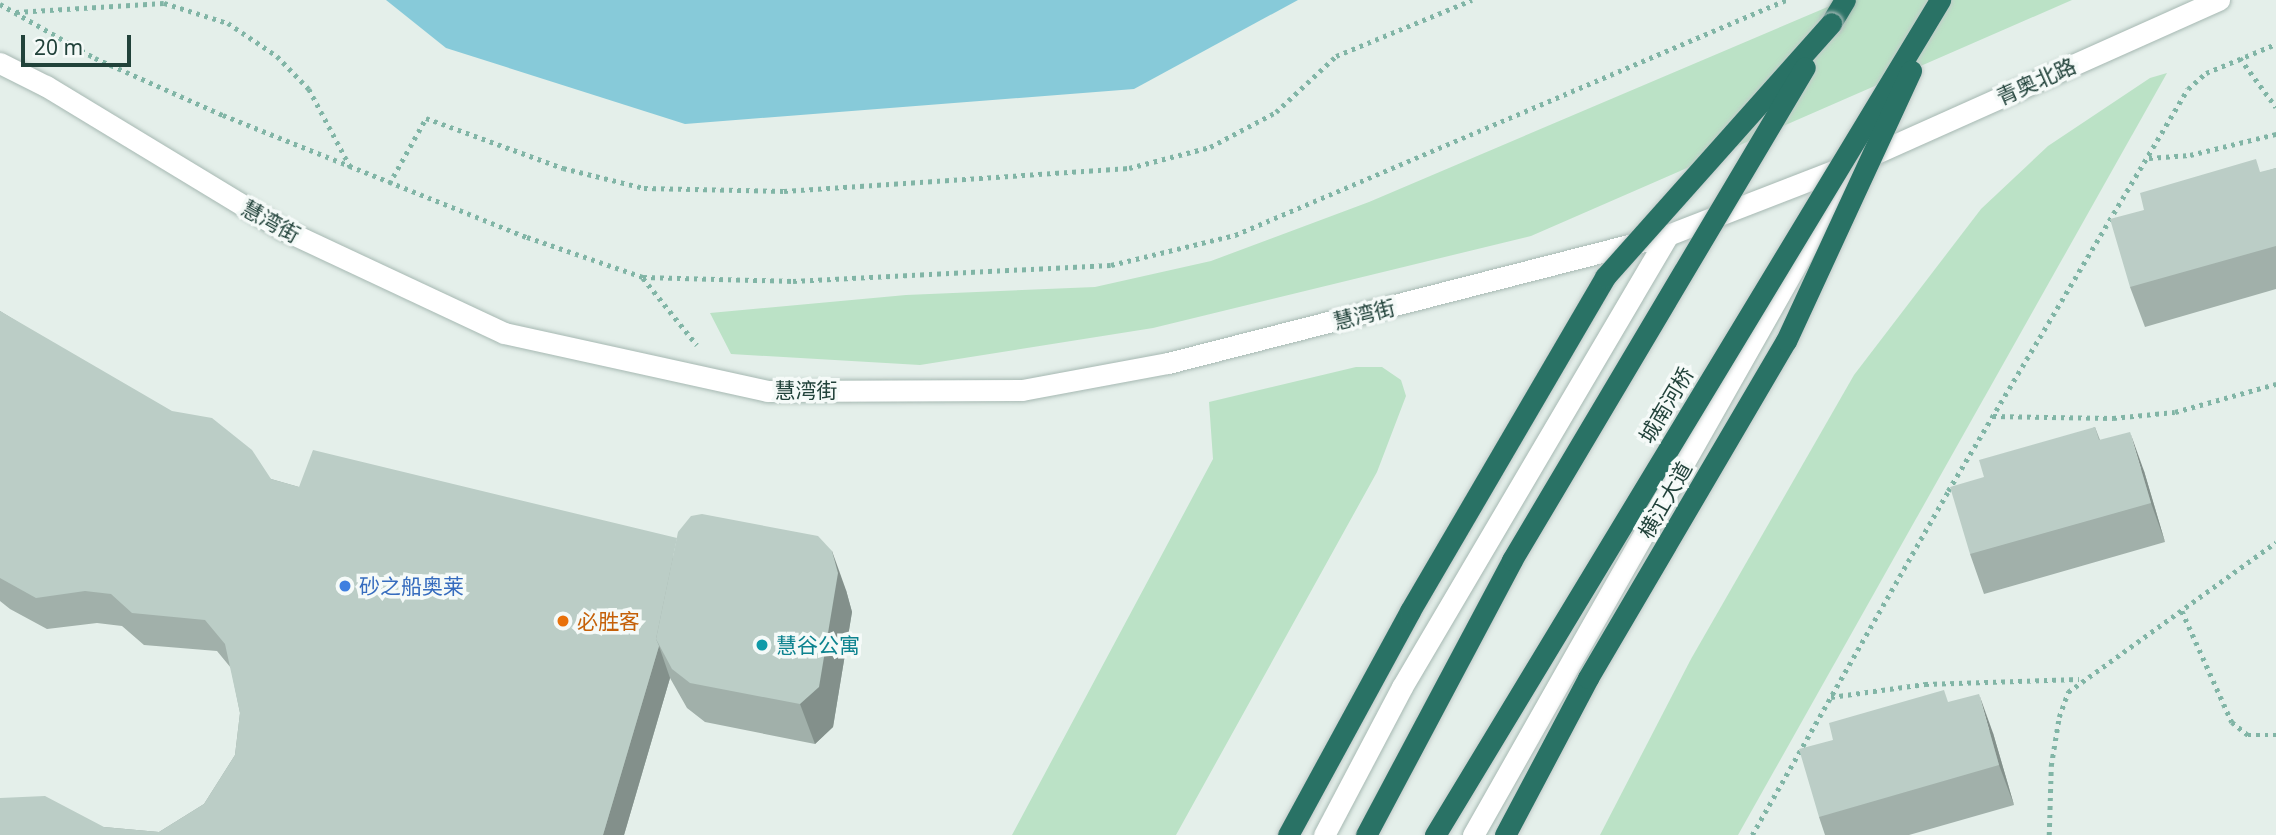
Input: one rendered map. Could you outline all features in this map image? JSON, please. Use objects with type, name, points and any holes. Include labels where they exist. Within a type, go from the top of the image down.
[{"type":"highway","points":[[1366,835],[1512,560],[1845,0]]},
{"type":"highway","points":[[1504,835],[1588,678],[1786,341],[1942,0]]},
{"type":"highway","name":"城南河桥","points":[[1434,835],[1942,0]]},
{"type":"highway","points":[[1288,835],[1410,611],[1605,277],[1832,23]]},
{"type":"street","name":"青奥北路","points":[[1668,236],[1854,163],[2219,0]]},
{"type":"street","name":"慧湾街","points":[[0,63],[46,86],[282,229],[504,333],[767,391],[1035,387],[1168,363],[1668,236]]},
{"type":"street","name":"横江大道","points":[[1472,835],[1854,163]]},
{"type":"street","points":[[1324,835],[1402,687],[1668,236]]},
{"type":"path","points":[[389,184],[426,118],[563,168],[644,188],[784,191],[1129,168],[1210,147],[1276,112],[1336,56],[1472,0]]},
{"type":"path","points":[[0,4],[95,58],[352,171],[643,277],[793,281],[1111,265],[1234,235],[1786,0]]},
{"type":"path","points":[[16,12],[164,3],[228,23],[277,56],[309,89],[352,171]]},
{"type":"path","points":[[1752,835],[1993,416],[2188,89],[2206,73],[2276,44]]},
{"type":"path","points":[[2240,58],[2276,107]]},
{"type":"path","points":[[2149,158],[2229,147],[2276,134]]},
{"type":"path","points":[[643,277],[700,349]]},
{"type":"path","points":[[1993,416],[2113,418],[2175,412],[2276,384]]},
{"type":"path","points":[[2049,835],[2059,717],[2068,692],[2080,680],[2276,542]]},
{"type":"path","points":[[2182,610],[2232,722],[2248,734],[2276,735]]},
{"type":"path","points":[[1832,697],[1925,684],[2080,680]]},
{"type":"green space","points":[[1844,0],[2072,0],[1531,236],[1153,328],[920,365],[731,354],[710,313],[906,295],[1095,287],[1211,261],[1369,202]]},
{"type":"green space","points":[[2167,73],[1738,835],[1600,835],[1691,659],[1854,375],[1981,209],[2048,146],[2150,78]]},
{"type":"green space","points":[[1356,367],[1382,367],[1401,380],[1406,396],[1377,472],[1176,835],[1012,835],[1213,459],[1209,402]]},
{"type":"water","points":[[386,0],[1298,0],[1134,89],[685,124],[446,48]]},
{"type":"building","points":[[2256,159],[2260,172],[2276,168],[2276,246],[2130,287],[2110,219],[2144,210],[2140,193]]},
{"type":"building","name":"砂之船奥莱","points":[[0,311],[172,411],[212,418],[252,450],[271,479],[299,487],[313,450],[677,538],[656,639],[659,646],[603,835],[0,835],[0,798],[45,796],[104,827],[159,832],[204,804],[235,755],[240,713],[225,644],[205,620],[132,613],[111,594],[85,591],[36,598],[0,578]]},
{"type":"building","points":[[2095,427],[2099,440],[2130,432],[2151,503],[1970,554],[1950,487],[1984,477],[1979,460]]},
{"type":"building","name":"慧谷公寓","points":[[702,514],[818,536],[832,551],[838,573],[819,687],[800,704],[690,683],[672,669],[656,639],[678,532],[691,516]]},
{"type":"building","points":[[1944,690],[1948,702],[1979,694],[1999,765],[1819,817],[1799,749],[1833,740],[1829,723]]},
{"type":"place","name":"砂之船奥莱","points":[[345,586]]},
{"type":"place","name":"必胜客","points":[[563,621]]},
{"type":"place","name":"慧谷公寓","points":[[762,645]]}]
